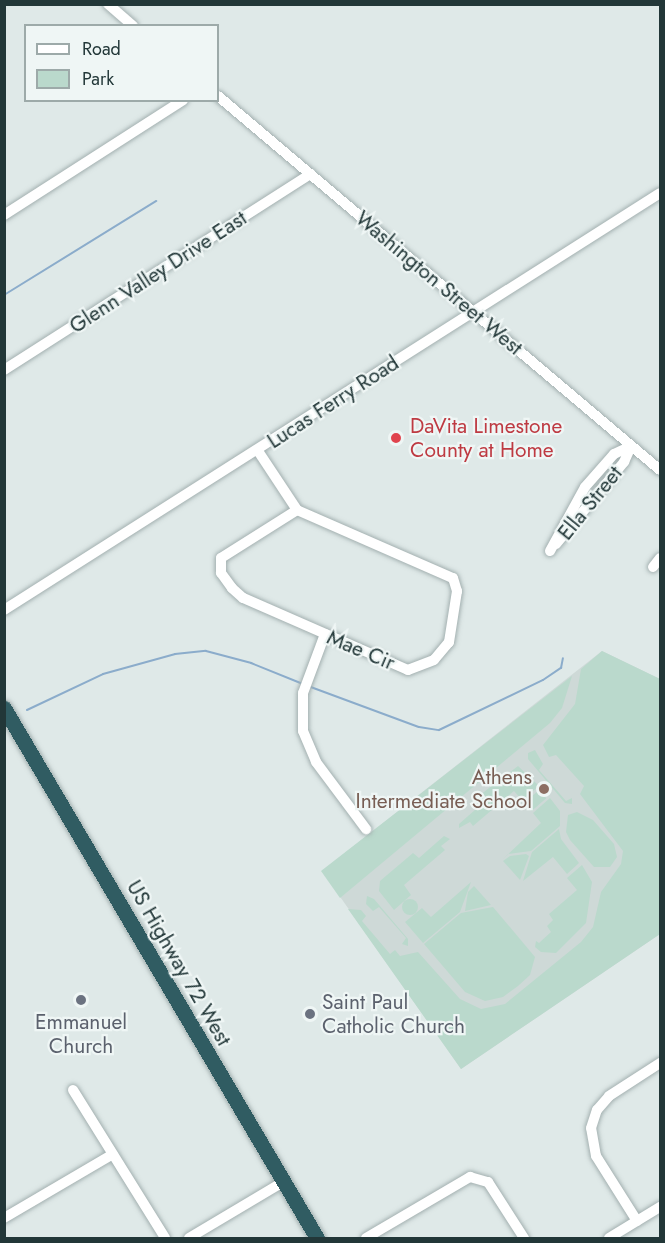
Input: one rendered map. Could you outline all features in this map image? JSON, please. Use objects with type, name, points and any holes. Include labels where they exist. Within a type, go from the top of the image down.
[{"type":"highway","name":"US Highway 72 West","points":[[4,708],[317,1239]]},
{"type":"street","points":[[108,4],[131,24]]},
{"type":"street","name":"Washington Street West","points":[[219,97],[660,470]]},
{"type":"street","points":[[4,215],[180,102]]},
{"type":"street","name":"Glenn Valley Drive East","points":[[4,370],[311,174]]},
{"type":"street","name":"Lucas Ferry Road","points":[[4,610],[660,193]]},
{"type":"street","name":"Ella Street","points":[[631,446],[624,462],[550,551],[585,487],[614,454],[631,446]]},
{"type":"street","points":[[258,450],[297,510]]},
{"type":"street","name":"Mae Cir","points":[[297,510],[447,572],[456,582],[449,642],[426,666],[408,670],[243,598],[219,566],[221,558],[297,510]]},
{"type":"street","points":[[325,634],[306,685],[301,717],[308,746],[322,771],[366,829]]},
{"type":"street","points":[[637,1221],[596,1156],[591,1128],[597,1110],[609,1096],[660,1063]]},
{"type":"street","points":[[74,1090],[165,1239]]},
{"type":"street","points":[[4,1218],[113,1154]]},
{"type":"street","points":[[366,1239],[470,1177],[488,1182],[524,1239]]},
{"type":"street","points":[[189,1239],[284,1182]]},
{"type":"street","points":[[609,1239],[660,1207]]},
{"type":"shaded area","name":"Athens Intermediate School","points":[[602,651],[660,679],[660,934],[461,1069],[322,871]]},
{"type":"green space","points":[[602,651],[660,679],[660,934],[461,1069],[348,909],[361,910],[366,916],[362,921],[390,954],[395,950],[400,956],[418,952],[460,999],[481,1009],[505,1004],[581,942],[593,927],[601,892],[621,864],[623,851],[580,794],[584,786],[556,755],[549,757],[543,745],[575,704],[581,669]]},
{"type":"green space","points":[[572,676],[562,708],[550,723],[340,898],[321,871]]},
{"type":"green space","points":[[535,750],[543,764],[539,770],[566,801],[572,798],[572,804],[565,803],[528,759],[528,753]]},
{"type":"green space","points":[[518,766],[539,786],[522,800],[514,791],[473,826],[470,822],[459,828],[459,824],[484,802],[480,795]]},
{"type":"green space","points":[[539,790],[546,798],[532,811],[525,802]]},
{"type":"green space","points":[[550,798],[560,811],[560,826],[531,851],[508,854],[541,823],[533,813]]},
{"type":"green space","points":[[577,812],[593,820],[614,844],[617,857],[610,867],[594,867],[570,840],[566,832],[568,815]]},
{"type":"green space","points":[[559,829],[561,839],[579,863],[567,874],[553,857],[523,881],[532,852]]},
{"type":"green space","points":[[444,836],[450,839],[441,846],[445,850],[404,885],[411,895],[394,910],[379,891],[380,881],[413,853],[419,858]]},
{"type":"green space","points":[[526,854],[529,856],[520,880],[503,861],[510,856]]},
{"type":"green space","points":[[582,865],[592,882],[586,923],[556,953],[541,952],[535,947],[536,941],[539,943],[551,932],[547,926],[553,920],[549,914],[577,890],[567,878]]},
{"type":"green space","points":[[471,882],[460,912],[423,943],[405,922],[422,908],[431,917]]},
{"type":"green space","points":[[474,886],[491,905],[465,911],[468,892]]},
{"type":"green space","points":[[367,896],[374,899],[408,939],[408,946],[402,944],[406,938],[379,907],[373,911],[366,904]]},
{"type":"green space","points":[[410,899],[416,901],[418,907],[416,913],[410,915],[404,913],[402,907],[404,901]]},
{"type":"green space","points":[[493,907],[535,957],[530,975],[518,986],[503,997],[485,1001],[465,992],[424,944],[461,913]]},
{"type":"waterway","points":[[4,295],[156,201]]},
{"type":"waterway","points":[[27,710],[103,674],[175,654],[206,651],[251,663],[303,684]]},
{"type":"waterway","points":[[308,686],[419,727],[439,730],[543,680],[561,668],[563,658]]},
{"type":"place","name":"DaVita Limestone County at Home","points":[[396,438]]},
{"type":"place","name":"Athens Intermediate School","points":[[544,789]]},
{"type":"place","name":"Emmanuel Church","points":[[81,1000]]},
{"type":"place","name":"Saint Paul Catholic Church","points":[[310,1014]]}]
